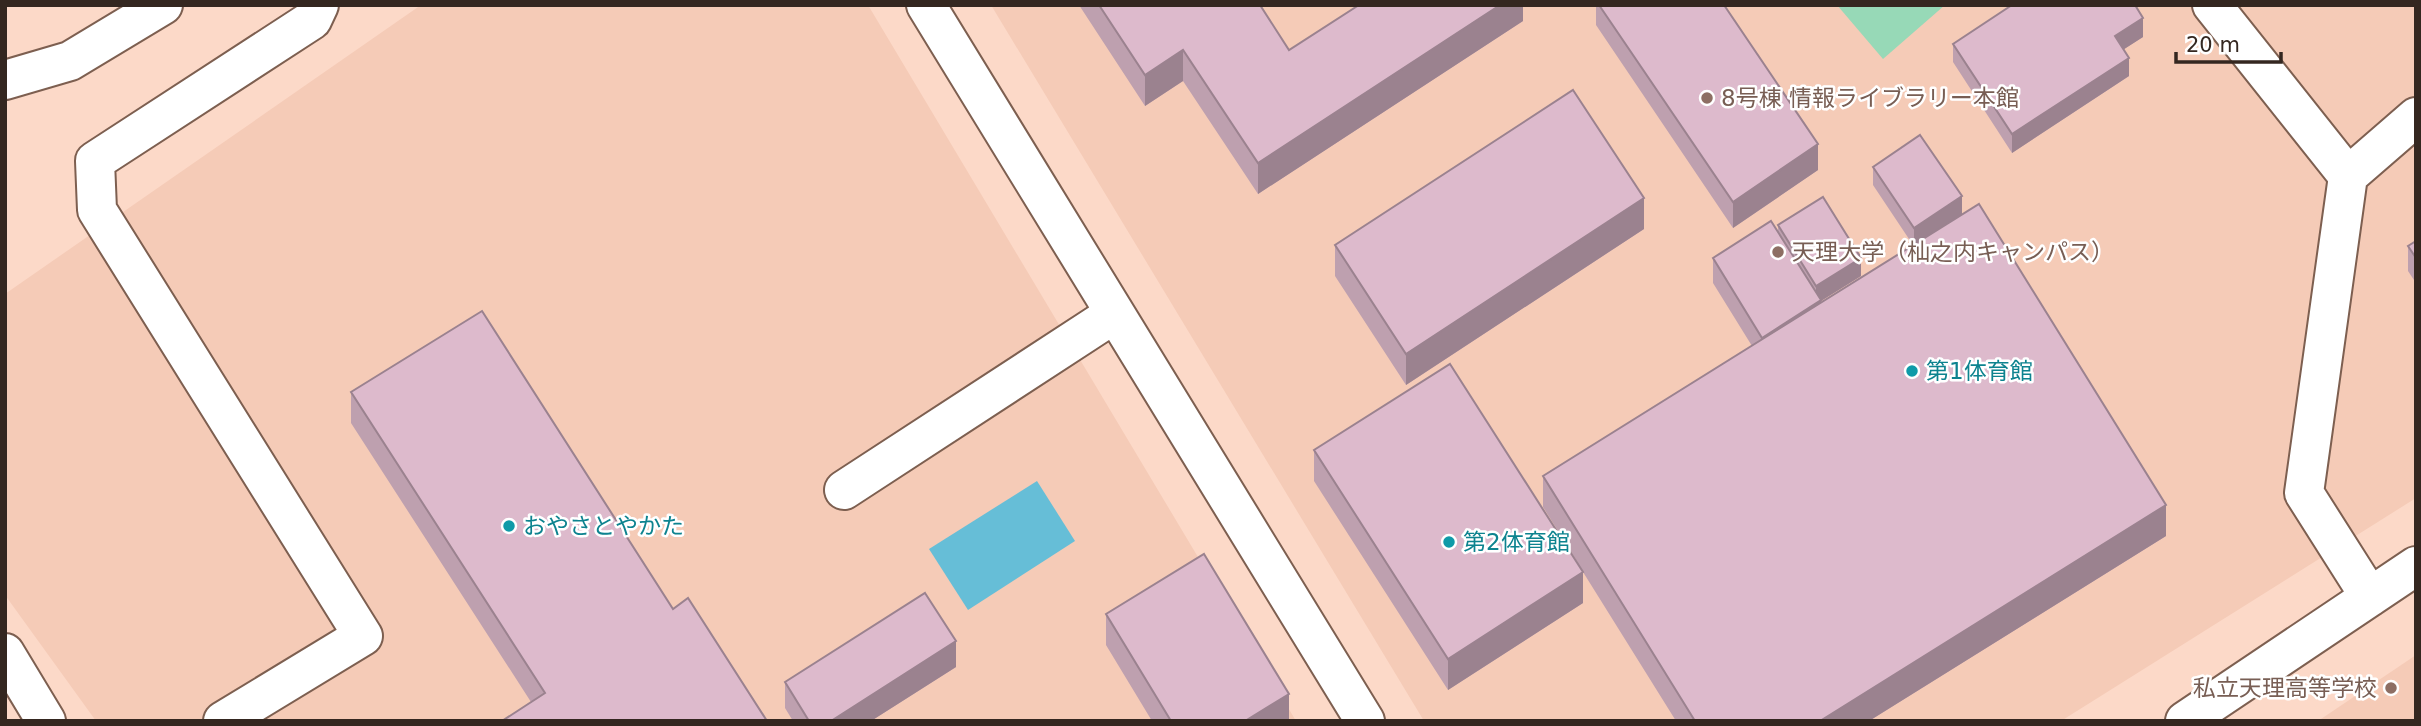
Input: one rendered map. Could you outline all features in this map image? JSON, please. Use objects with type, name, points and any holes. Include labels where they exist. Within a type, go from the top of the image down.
[{"type":"street","points":[[5,80],[70,61],[163,5]]},
{"type":"street","points":[[223,721],[363,636],[97,210],[95,161],[312,20],[319,5]]},
{"type":"street","points":[[926,5],[1364,721]]},
{"type":"street","points":[[2212,5],[2348,176]]},
{"type":"street","points":[[2370,597],[2304,493],[2348,176],[2416,117]]},
{"type":"street","points":[[844,490],[1114,314]]},
{"type":"street","points":[[2185,721],[2416,566]]},
{"type":"street","points":[[5,653],[46,721]]},
{"type":"shaded area","points":[[421,5],[868,5],[1296,721],[96,721],[5,595],[5,294]]},
{"type":"shaded area","name":"天理大学（杣之内キャンパス）","points":[[991,5],[2416,5],[2416,498],[2061,721],[1424,721]]},
{"type":"shaded area","name":"私立天理高等学校","points":[[2416,655],[2416,721],[2318,721]]},
{"type":"green space","points":[[1837,5],[1945,5],[1883,59]]},
{"type":"water","points":[[1037,481],[1075,541],[968,610],[929,549]]},
{"type":"building","points":[[1099,5],[1260,5],[1289,50],[1359,5],[1500,5],[1258,163],[1183,50],[1145,75]]},
{"type":"building","name":"8号棟 情報ライブラリー本館","points":[[1599,5],[1724,5],[1818,144],[1733,202]]},
{"type":"building","points":[[2012,5],[2135,5],[2143,18],[2115,36],[2129,58],[2012,134],[1953,44]]},
{"type":"building","points":[[1573,90],[1644,198],[1406,354],[1335,245]]},
{"type":"building","points":[[1920,135],[1962,196],[1914,228],[1873,167]]},
{"type":"building","points":[[1823,197],[1861,258],[1816,286],[1778,225]]},
{"type":"building","name":"第1体育館","points":[[1979,204],[2166,505],[1820,721],[1695,721],[1543,476]]},
{"type":"building","points":[[1771,221],[1821,300],[1762,338],[1713,258]]},
{"type":"building","points":[[2416,241],[2416,258],[2408,246]]},
{"type":"building","name":"おやさとやかた","points":[[482,311],[673,609],[688,598],[767,721],[502,721],[545,693],[351,392]]},
{"type":"building","name":"第2体育館","points":[[1450,364],[1583,572],[1448,659],[1314,450]]},
{"type":"building","points":[[1204,554],[1289,694],[1245,721],[1171,721],[1106,614]]},
{"type":"building","points":[[925,593],[956,641],[831,721],[809,721],[785,682]]},
{"type":"place","name":"8号棟 情報ライブラリー本館","points":[[1707,98]]},
{"type":"place","name":"天理大学（杣之内キャンパス）","points":[[1778,252]]},
{"type":"place","name":"第1体育館","points":[[1912,371]]},
{"type":"place","name":"おやさとやかた","points":[[509,526]]},
{"type":"place","name":"第2体育館","points":[[1449,542]]},
{"type":"place","name":"私立天理高等学校","points":[[2391,688]]}]
